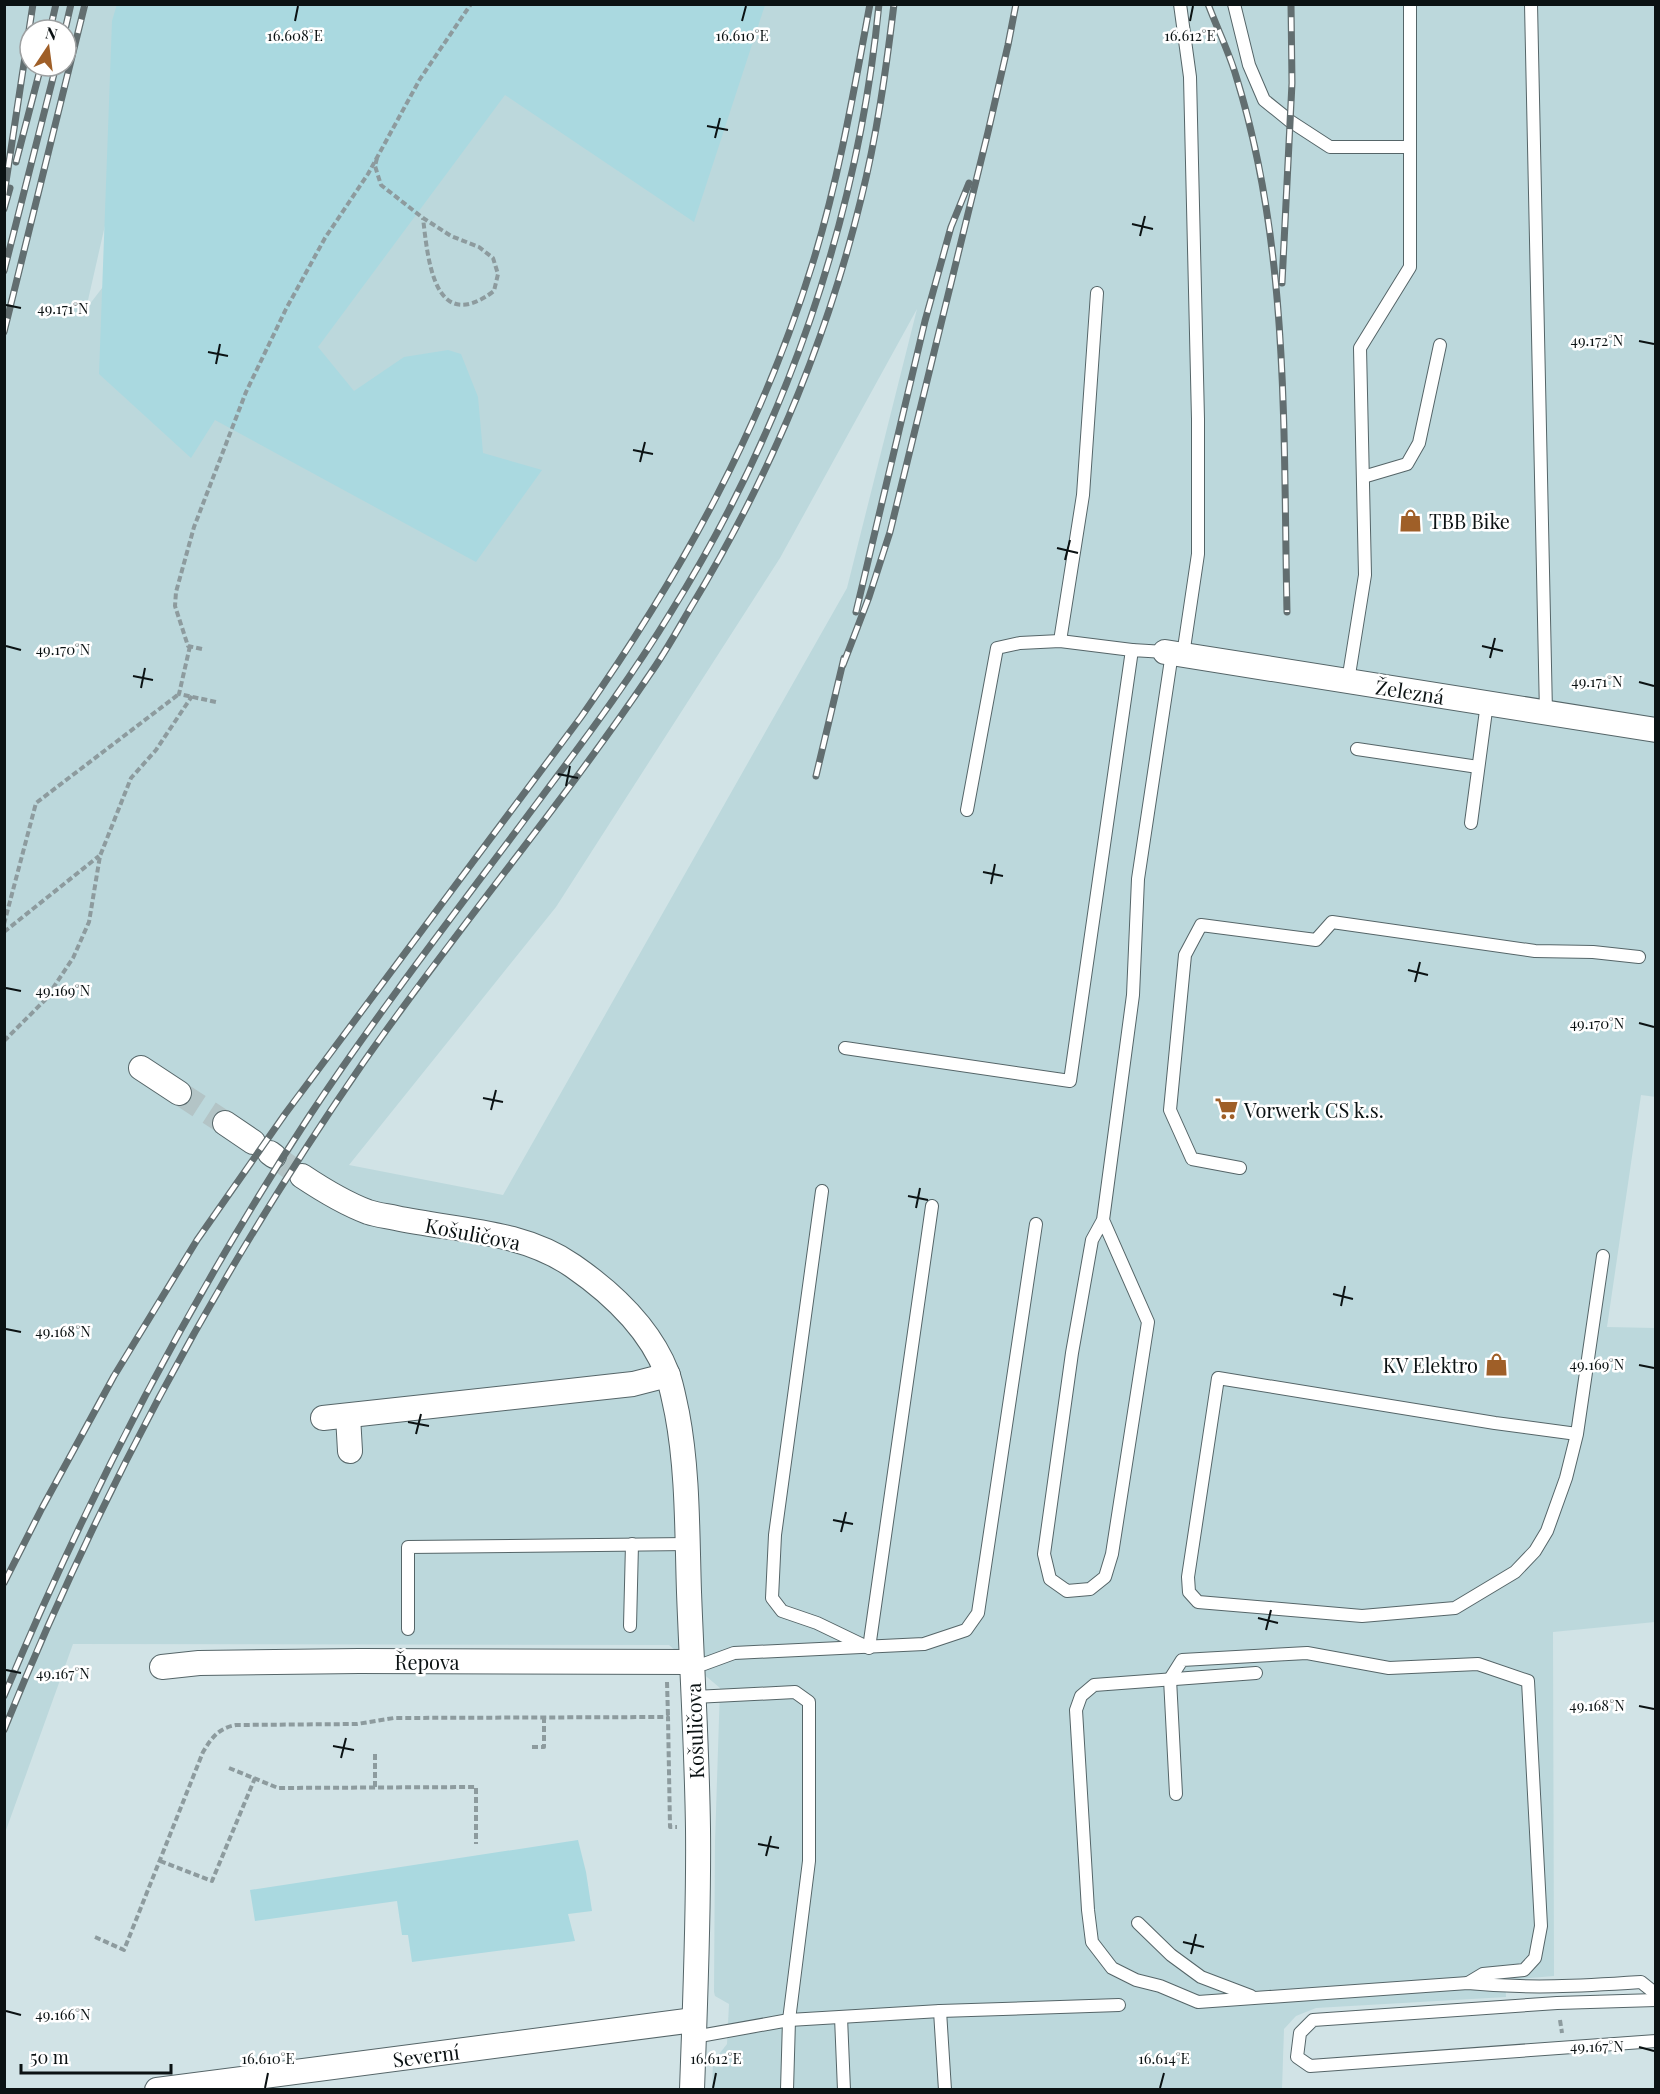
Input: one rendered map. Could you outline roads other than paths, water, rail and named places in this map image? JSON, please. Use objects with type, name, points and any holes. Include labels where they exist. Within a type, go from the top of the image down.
[{"type":"street","name":"Železná","points":[[1174,654],[1656,730]]},
{"type":"street","points":[[141,1068],[179,1093]]},
{"type":"street","points":[[225,1123],[266,1150]]},
{"type":"street","name":"Košuličova","points":[[302,1176],[331,1195],[369,1212],[415,1222],[490,1233],[523,1241],[549,1251],[602,1289],[634,1319],[655,1347],[668,1375],[681,1434],[694,1697],[698,1831],[692,2090]]},
{"type":"street","points":[[323,1418],[633,1384],[668,1375]]},
{"type":"street","points":[[348,1416],[350,1451]]},
{"type":"street","name":"Řepova","points":[[162,1667],[199,1663],[337,1661],[692,1662]]},
{"type":"street","name":"Severní","points":[[158,2090],[694,2029]]},
{"type":"lane","points":[[1103,1220],[1148,1322],[1112,1554],[1104,1577],[1090,1589],[1067,1591],[1050,1579],[1044,1554],[1072,1353],[1092,1240],[1103,1220],[1133,995],[1138,879],[1174,654],[1198,554],[1198,419],[1190,77],[1180,4]]},
{"type":"lane","points":[[1234,4],[1249,65],[1264,100],[1290,121],[1330,147],[1410,147]]},
{"type":"lane","points":[[1348,681],[1365,575],[1360,348],[1410,267],[1410,4]]},
{"type":"lane","points":[[1531,4],[1546,712]]},
{"type":"lane","points":[[1060,640],[1083,495],[1097,293]]},
{"type":"lane","points":[[1363,477],[1407,464],[1419,443],[1440,345]]},
{"type":"lane","points":[[967,810],[997,648],[1020,643],[1060,640],[1174,654]]},
{"type":"lane","points":[[845,1048],[1070,1081],[1132,650]]},
{"type":"lane","points":[[1471,824],[1487,703]]},
{"type":"lane","points":[[1357,749],[1478,767]]},
{"type":"lane","points":[[1240,1168],[1192,1159],[1170,1110],[1185,955],[1201,925],[1316,940],[1332,922],[1535,951],[1593,952],[1639,957]]},
{"type":"lane","points":[[822,1191],[775,1535],[772,1599],[782,1611],[817,1623],[869,1648]]},
{"type":"lane","points":[[869,1648],[932,1206]]},
{"type":"lane","points":[[692,1662],[705,1664],[734,1653],[924,1644],[966,1630],[978,1613],[1036,1224]]},
{"type":"lane","points":[[1577,1434],[1218,1378],[1188,1577],[1189,1592],[1198,1602],[1362,1616],[1455,1608],[1515,1572],[1535,1551],[1547,1531],[1566,1478],[1577,1434],[1603,1256]]},
{"type":"lane","points":[[630,1626],[632,1544]]},
{"type":"lane","points":[[408,1629],[408,1547],[688,1544]]},
{"type":"lane","points":[[1176,1794],[1170,1679],[1182,1660],[1306,1653],[1389,1668],[1478,1664],[1528,1681],[1541,1926],[1535,1958],[1524,1970],[1483,1974],[1468,1983]]},
{"type":"lane","points":[[1257,1673],[1094,1686],[1081,1696],[1076,1710],[1088,1910],[1092,1942],[1112,1968],[1136,1980],[1160,1986],[1198,2002],[1468,1983],[1505,1987],[1554,1988],[1641,1982],[1656,1994]]},
{"type":"lane","points":[[694,1697],[795,1692],[809,1702],[809,1861],[789,2020],[787,2090]]},
{"type":"lane","points":[[1138,1923],[1171,1955],[1201,1977],[1255,1997]]},
{"type":"lane","points":[[1656,2000],[1557,2003],[1313,2020],[1300,2033],[1297,2057],[1310,2066],[1656,2041]]},
{"type":"lane","points":[[694,2029],[789,2020],[940,2011],[1119,2005]]},
{"type":"lane","points":[[940,2011],[945,2090]]},
{"type":"lane","points":[[841,2017],[844,2090]]},
{"type":"tunnel","points":[[179,1093],[225,1123]]},
{"type":"tunnel","points":[[274,1156],[302,1176]]},
{"type":"railway","points":[[4,195],[33,4]]},
{"type":"railway","points":[[53,18],[56,4]]},
{"type":"railway","points":[[68,18],[71,4]]},
{"type":"railway","points":[[4,332],[85,4]]},
{"type":"railway","points":[[4,1583],[114,1376],[197,1240],[285,1114],[581,717],[618,663],[685,554],[744,441],[769,383],[813,262],[831,198],[870,4]]},
{"type":"railway","points":[[4,1696],[71,1545],[144,1398],[266,1184],[368,1031],[627,679],[657,635],[712,542],[749,470],[781,396],[810,320],[834,243],[854,164],[869,85],[879,4]]},
{"type":"railway","points":[[4,1730],[41,1642],[121,1471],[211,1303],[260,1222],[363,1063],[656,666],[745,510],[792,409],[812,358],[847,253],[872,151],[894,4]]},
{"type":"railway","points":[[843,665],[869,597],[890,532],[988,132],[1016,4]]},
{"type":"railway","points":[[1208,4],[1236,76],[1254,141],[1275,274],[1283,409],[1287,612]]},
{"type":"railway","points":[[1282,283],[1292,83],[1291,4]]},
{"type":"railway","points":[[16,162],[38,78]]},
{"type":"railway","points":[[4,271],[53,78]]},
{"type":"railway","points":[[856,612],[925,321],[951,227],[969,183]]},
{"type":"railway","points":[[4,209],[10,188]]},
{"type":"railway","points":[[816,776],[844,658]]},
{"type":"place","name":"TBB Bike","points":[[1411,520]]},
{"type":"place","name":"Vorwerk CS k.s.","points":[[1226,1109]]},
{"type":"place","name":"KV Elektro","points":[[1496,1364]]}]
